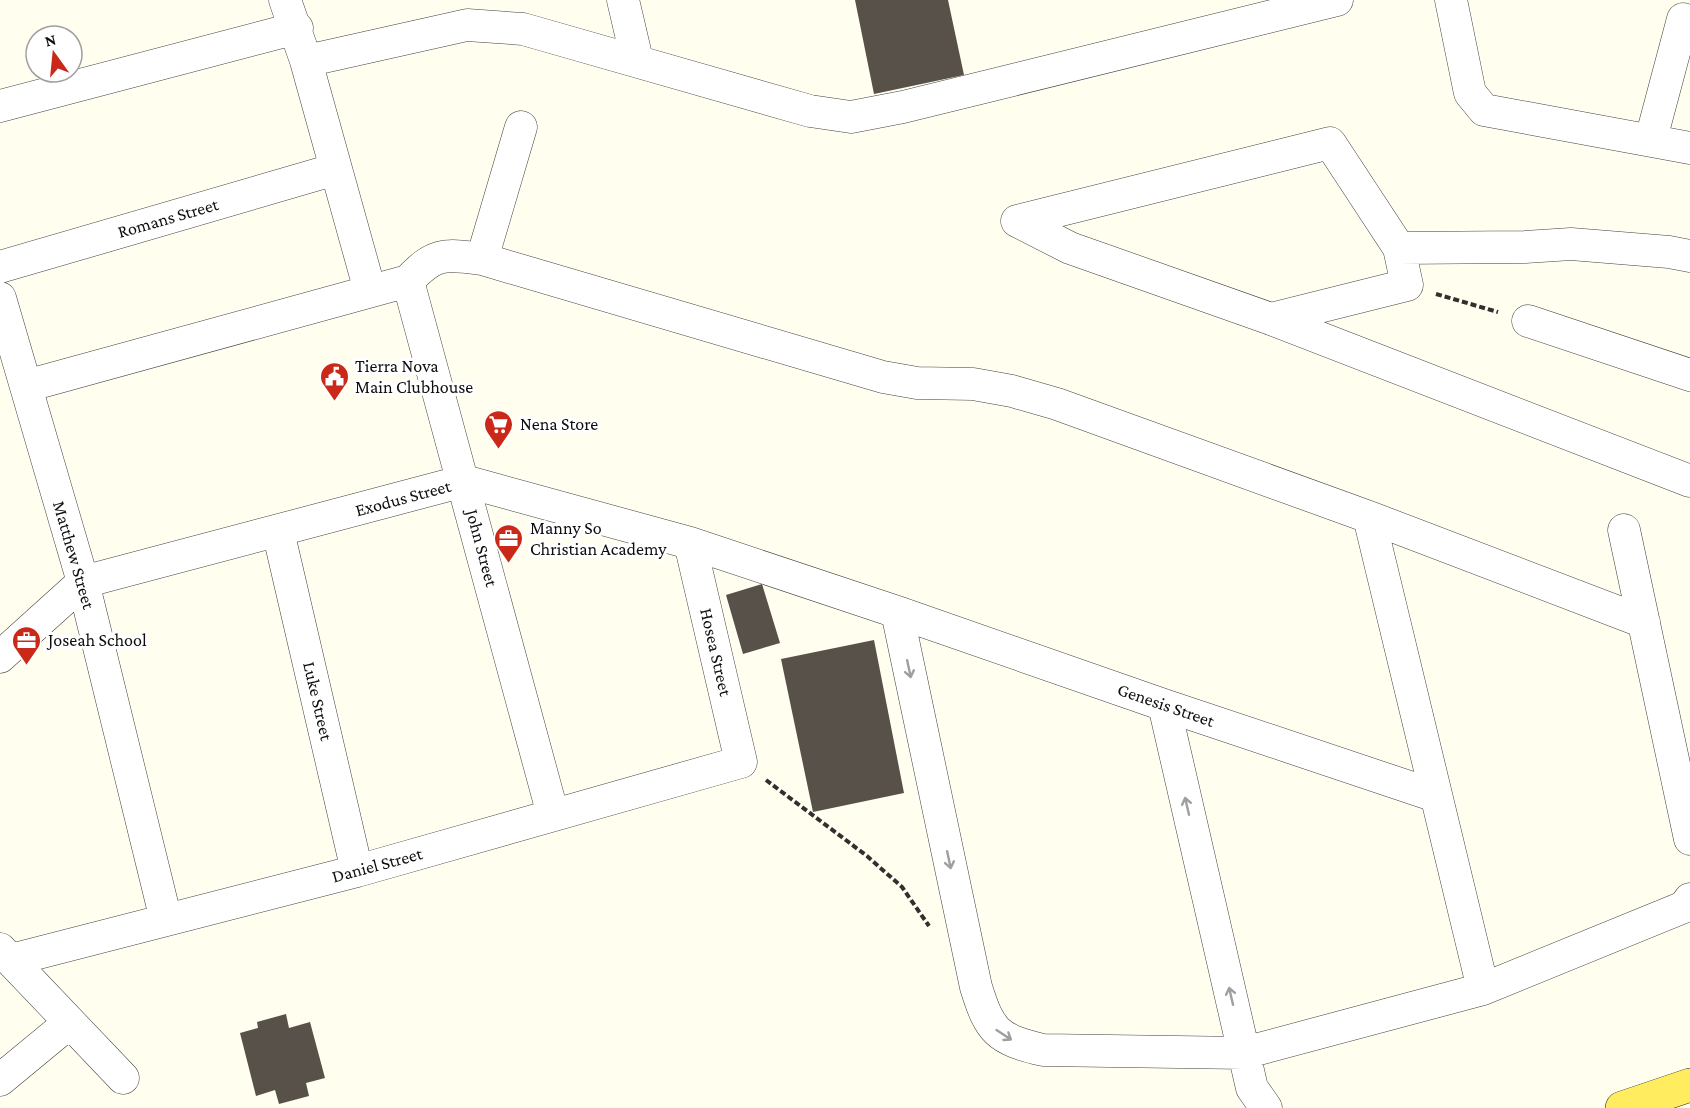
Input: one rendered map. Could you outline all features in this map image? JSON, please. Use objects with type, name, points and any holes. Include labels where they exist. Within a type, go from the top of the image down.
[{"type":"main road","points":[[1622,1108],[1690,1085]]},
{"type":"street","points":[[285,0],[297,28],[370,291]]},
{"type":"street","points":[[623,0],[637,60]]},
{"type":"street","points":[[1451,0],[1470,93],[1484,110],[1690,148]]},
{"type":"street","points":[[306,62],[467,26],[523,29],[810,111],[850,117],[903,107],[1331,1]]},
{"type":"street","points":[[1651,139],[1683,19]]},
{"type":"street","points":[[0,106],[297,28]]},
{"type":"street","points":[[482,260],[521,127]]},
{"type":"street","points":[[1271,319],[1407,285],[1399,248],[1330,143],[1017,221],[1070,248],[1271,319],[1690,481]]},
{"type":"street","name":"Romans Street","points":[[0,267],[336,169]]},
{"type":"street","points":[[1399,248],[1525,247],[1571,244],[1669,252],[1690,256]]},
{"type":"street","points":[[26,386],[408,281],[423,265],[439,257],[455,256],[482,260],[884,377],[916,383],[973,384],[1012,391],[1057,404],[1644,622]]},
{"type":"street","name":"John Street","points":[[408,281],[553,815]]},
{"type":"street","name":"Matthew Street","points":[[0,298],[83,582],[166,920]]},
{"type":"street","points":[[1528,321],[1690,375]]},
{"type":"street","name":"Exodus Street","points":[[0,657],[83,582],[464,482],[690,543],[897,612]]},
{"type":"street","points":[[1369,518],[1483,989]]},
{"type":"street","points":[[1624,530],[1644,622],[1682,760],[1690,839]]},
{"type":"street","name":"Luke Street","points":[[278,531],[357,871]]},
{"type":"street","name":"Hosea Street","points":[[690,543],[741,762]]},
{"type":"street","points":[[897,612],[976,987],[989,1023],[1000,1035],[1018,1044],[1043,1050],[1244,1053],[1483,989],[1684,907],[1690,899]]},
{"type":"street","name":"Genesis Street","points":[[897,612],[1436,796]]},
{"type":"street","points":[[1164,705],[1254,1101]]},
{"type":"street","name":"Daniel Street","points":[[6,955],[166,920],[357,871],[741,762]]},
{"type":"street","points":[[6,955],[123,1078]]},
{"type":"street","points":[[0,1080],[69,1023]]},
{"type":"path","points":[[1407,285],[1528,321]]},
{"type":"path","points":[[741,762],[867,856],[902,887],[935,934]]},
{"type":"building","points":[[855,0],[948,0],[964,75],[874,94]]},
{"type":"building","points":[[762,584],[780,643],[743,654],[726,595]]},
{"type":"building","points":[[874,640],[904,793],[813,812],[781,659]]},
{"type":"building","points":[[286,1014],[289,1028],[310,1022],[325,1078],[306,1083],[309,1096],[279,1104],[275,1090],[256,1096],[240,1033],[258,1028],[257,1022]]},
{"type":"place","name":"Tierra Nova Main Clubhouse","points":[[334,402]]},
{"type":"place","name":"Nena Store","points":[[499,450]]},
{"type":"place","name":"Manny So Christian Academy","points":[[509,564]]},
{"type":"place","name":"Joseah School","points":[[27,666]]}]
